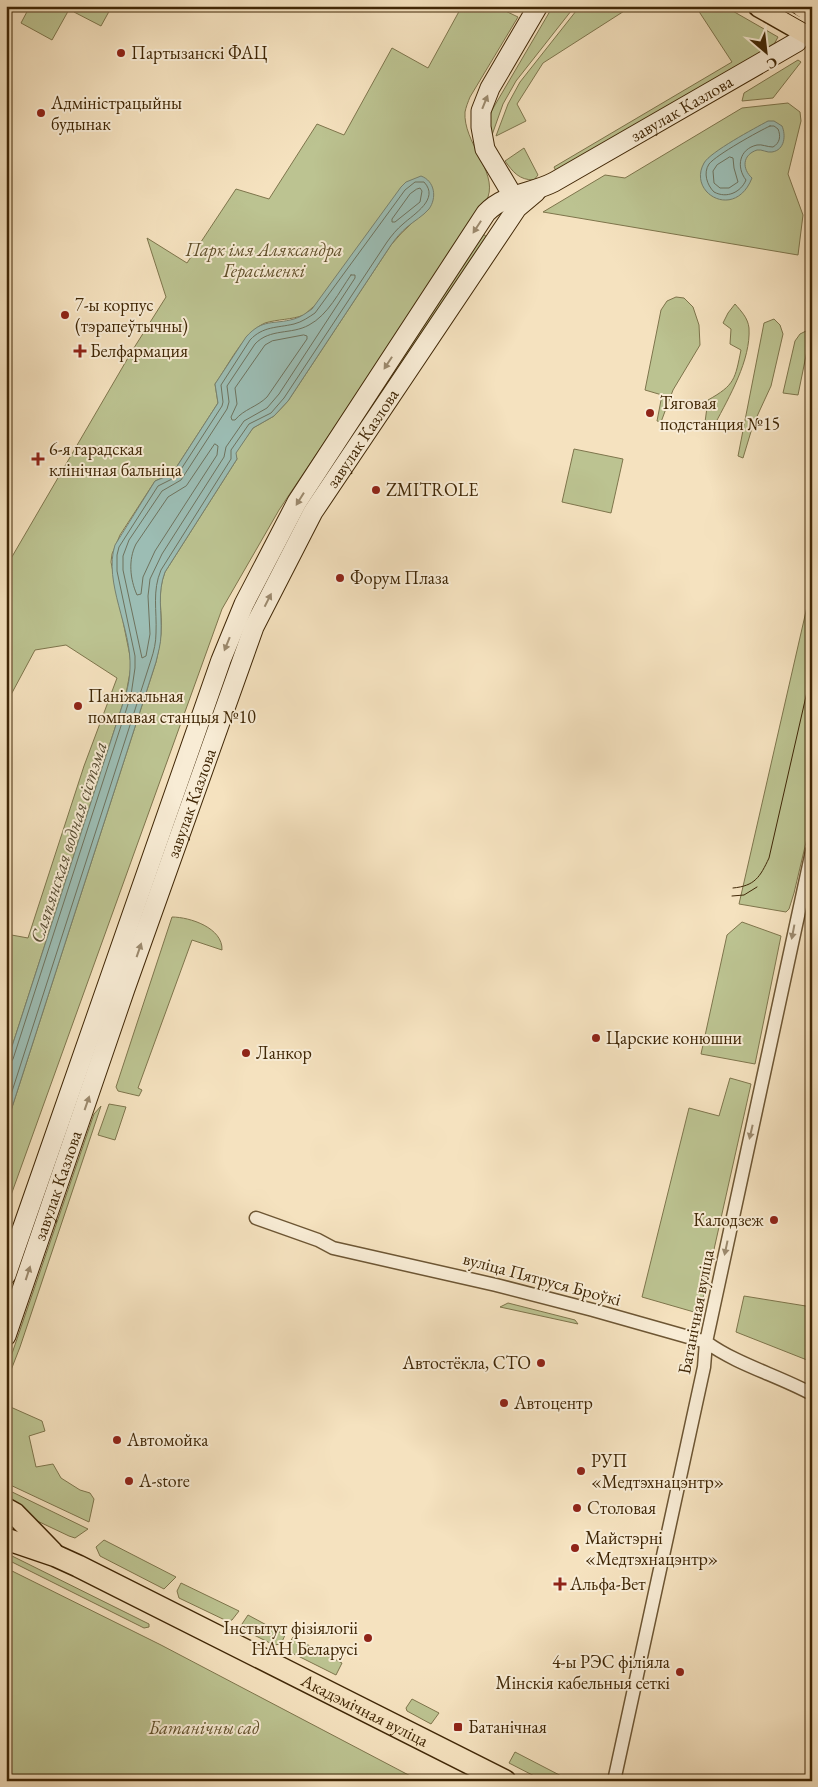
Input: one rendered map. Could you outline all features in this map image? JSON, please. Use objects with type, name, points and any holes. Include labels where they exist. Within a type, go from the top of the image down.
[{"type":"main road","points":[[515,202],[486,149],[481,127],[482,111],[490,88],[538,6]]},
{"type":"main road","points":[[759,6],[810,23]]},
{"type":"main road","points":[[802,6],[810,23]]},
{"type":"main road","name":"завулак Казлова","points":[[6,1276],[196,761],[254,627],[313,512],[515,202],[554,182],[797,42],[810,23]]},
{"type":"main road","name":"завулак Казлова","points":[[6,1336],[117,1013],[196,761]]},
{"type":"main road","points":[[6,1509],[15,1514],[56,1556]]},
{"type":"main road","name":"Акадэмічная вуліца","points":[[6,1539],[56,1556],[505,1781]]},
{"type":"street","name":"Батанічная вуліца","points":[[614,1781],[704,1367],[706,1342],[812,851]]},
{"type":"street","name":"вуліца Пятруся Броўкі","points":[[256,1218],[318,1240],[332,1248],[487,1283],[593,1310],[706,1342],[722,1353],[812,1394]]},
{"type":"green space","points":[[30,6],[71,6],[52,40],[21,23]]},
{"type":"green space","points":[[77,6],[112,6],[101,26],[74,12]]},
{"type":"green space","name":"Парк імя Аляксандра Герасіменкі","points":[[462,6],[495,6],[518,17],[470,97],[465,112],[469,134],[488,177],[490,187],[488,197],[279,510],[222,609],[6,1209],[6,1126],[156,662],[161,634],[160,596],[165,572],[237,459],[235,453],[253,428],[274,416],[288,401],[391,245],[432,202],[304,315],[265,323],[257,327],[250,334],[215,384],[218,403],[172,474],[155,481],[120,535],[112,554],[111,562],[130,656],[131,667],[126,694],[6,1065],[6,934],[28,938],[84,766],[117,678],[66,645],[35,650],[6,704],[6,567],[132,351],[166,297],[147,238],[187,263],[236,189],[269,199],[317,124],[344,135],[392,48],[428,68]]},
{"type":"green space","points":[[553,6],[575,6],[516,81],[503,104],[492,135],[489,118],[492,110]]},
{"type":"green space","points":[[580,6],[632,6],[543,63],[517,104],[526,121],[496,136],[508,104],[520,82]]},
{"type":"green space","points":[[692,6],[724,6],[778,37],[772,48],[557,173],[554,167],[732,62],[698,10]]},
{"type":"green space","points":[[798,60],[801,62],[773,98],[742,101],[744,93]]},
{"type":"green space","points":[[788,103],[800,112],[801,121],[788,174],[803,215],[798,255],[543,212],[605,175],[625,178],[742,108]]},
{"type":"green space","points":[[524,148],[538,175],[534,180],[524,179],[517,175],[505,161]]},
{"type":"green space","points":[[483,234],[487,237],[303,513],[260,592],[231,660],[200,751],[195,749],[241,624],[293,523]]},
{"type":"green space","points":[[676,297],[684,298],[693,307],[699,325],[700,345],[673,390],[661,422],[657,421],[662,395],[645,390],[661,310],[667,301]]},
{"type":"green space","points":[[735,304],[744,315],[749,328],[749,340],[743,365],[715,424],[705,422],[708,400],[729,385],[737,368],[741,350],[730,344],[731,329],[723,323]]},
{"type":"green space","points":[[774,319],[780,325],[783,334],[771,386],[753,425],[743,458],[738,456],[764,323]]},
{"type":"green space","points":[[811,331],[798,395],[783,393],[795,341],[800,334]]},
{"type":"green space","points":[[574,449],[623,459],[611,513],[562,502]]},
{"type":"green space","points":[[812,585],[812,817],[794,893],[789,909],[786,912],[739,904]]},
{"type":"green space","points":[[172,917],[188,919],[204,925],[217,936],[221,942],[222,950],[192,940],[138,1088],[142,1090],[139,1096],[118,1091],[116,1087]]},
{"type":"green space","points":[[742,922],[781,936],[755,1064],[701,1054],[727,935]]},
{"type":"green space","points":[[730,1078],[751,1084],[700,1312],[694,1312],[642,1297],[689,1108],[719,1116]]},
{"type":"green space","points":[[109,1104],[126,1107],[115,1140],[98,1135]]},
{"type":"green space","points":[[101,1106],[20,1347],[6,1383],[6,1371],[94,1114]]},
{"type":"green space","points":[[744,1296],[812,1307],[812,1352],[807,1360],[736,1332]]},
{"type":"green space","points":[[508,1303],[575,1320],[578,1324],[500,1307]]},
{"type":"green space","points":[[6,1405],[42,1421],[45,1431],[29,1436],[36,1467],[53,1464],[61,1478],[80,1490],[90,1493],[94,1499],[89,1522],[6,1483]]},
{"type":"green space","points":[[6,1489],[88,1529],[75,1538],[12,1509],[6,1506]]},
{"type":"green space","points":[[104,1540],[176,1577],[164,1589],[100,1556],[96,1547]]},
{"type":"green space","points":[[6,1553],[149,1624],[149,1627],[144,1628],[6,1559]]},
{"type":"green space","name":"Батанічны сад","points":[[6,1568],[161,1645],[420,1781],[6,1781]]},
{"type":"green space","points":[[181,1583],[239,1611],[232,1620],[227,1621],[179,1598],[177,1591]]},
{"type":"green space","points":[[248,1615],[285,1635],[281,1644],[274,1645],[244,1630],[242,1624]]},
{"type":"green space","points":[[293,1637],[342,1663],[336,1675],[290,1652],[287,1647]]},
{"type":"green space","points":[[412,1699],[439,1713],[431,1724],[407,1711],[406,1708]]},
{"type":"green space","points":[[515,1752],[571,1781],[544,1781],[509,1763]]},
{"type":"water","points":[[768,121],[774,121],[782,126],[784,134],[782,145],[776,151],[757,150],[748,155],[745,167],[752,178],[744,191],[735,198],[725,200],[715,198],[707,192],[702,184],[700,174],[708,158],[733,140]]},
{"type":"water","points":[[421,176],[426,178],[432,186],[434,195],[432,205],[393,242],[288,401],[274,416],[253,428],[236,453],[237,459],[165,572],[160,595],[161,638],[156,662],[6,1126],[6,1065],[128,685],[130,671],[127,638],[113,574],[112,559],[115,545],[155,481],[172,474],[218,403],[215,384],[246,337],[258,327],[268,323],[294,319],[312,309],[401,187],[406,182]]},
{"type":"tram line","points":[[775,6],[812,27]]},
{"type":"tram line","points":[[733,888],[752,883],[763,870],[769,858],[812,670]]},
{"type":"tram line","points":[[732,896],[744,895],[757,887]]},
{"type":"place","name":"Партызанскі ФАЦ","points":[[121,53]]},
{"type":"place","name":"Адміністрацыйны будынак","points":[[41,113]]},
{"type":"place","name":"7-ы корпус (тэрапеўтычны)","points":[[65,315]]},
{"type":"place","name":"Белфармация","points":[[80,351]]},
{"type":"place","name":"Тяговая подстанция №15","points":[[650,413]]},
{"type":"place","name":"6-я гарадская клінічная бальніца","points":[[38,459]]},
{"type":"place","name":"ZMITROLЕ","points":[[376,490]]},
{"type":"place","name":"Форум Плаза","points":[[340,578]]},
{"type":"place","name":"Паніжальная помпавая станцыя №10","points":[[78,706]]},
{"type":"place","name":"Царские конюшни","points":[[596,1038]]},
{"type":"place","name":"Ланкор","points":[[246,1053]]},
{"type":"place","name":"Калодзеж","points":[[774,1220]]},
{"type":"place","name":"Автостёкла, СТО","points":[[541,1363]]},
{"type":"place","name":"Автоцентр","points":[[504,1403]]},
{"type":"place","name":"Автомойка","points":[[117,1440]]},
{"type":"place","name":"РУП «Медтэхнацэнтр»","points":[[581,1471]]},
{"type":"place","name":"А-store","points":[[129,1481]]},
{"type":"place","name":"Столовая","points":[[577,1508]]},
{"type":"place","name":"Майстэрні «Медтэхнацэнтр»","points":[[575,1548]]},
{"type":"place","name":"Альфа-Вет","points":[[560,1584]]},
{"type":"place","name":"Інстытут фізіялогіі НАН Беларусі","points":[[368,1638]]},
{"type":"place","name":"4-ы РЭС філіяла Мінскія кабельныя сеткі","points":[[680,1672]]},
{"type":"place","name":"Батанічная","points":[[458,1727]]},
{"type":"water label","name":"Сляпянская водная сістэма","points":[[68,842]]}]
